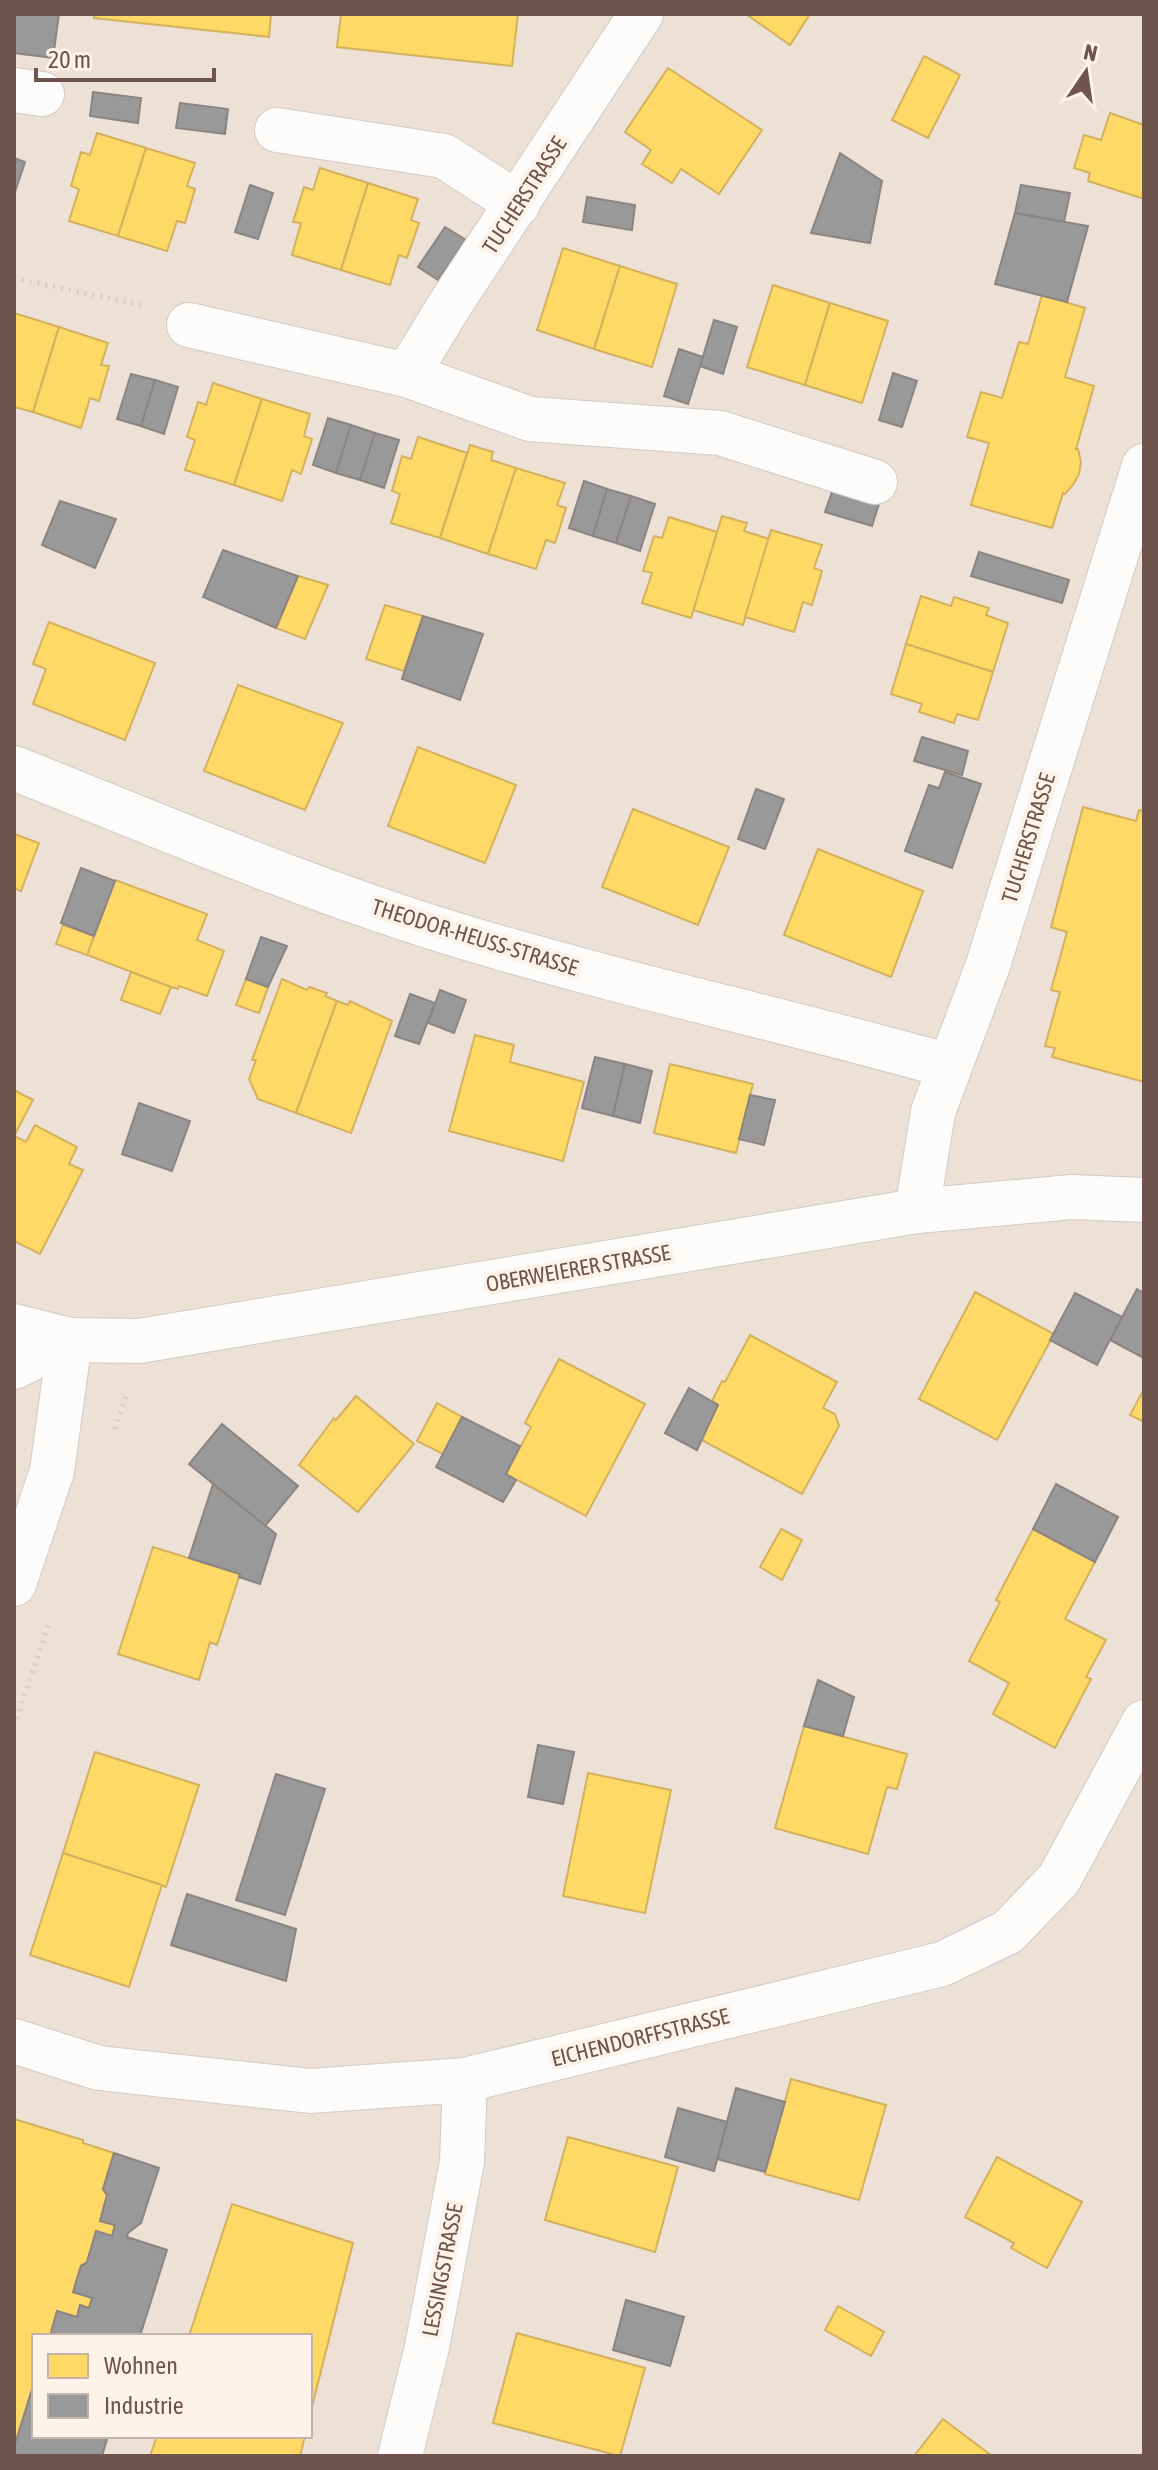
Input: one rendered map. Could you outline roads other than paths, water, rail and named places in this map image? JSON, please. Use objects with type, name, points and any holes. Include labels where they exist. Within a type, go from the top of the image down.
[{"type":"street","name":"TUCHERSTRASSE","points":[[407,375],[641,14]]},
{"type":"street","points":[[277,130],[444,156],[518,204]]},
{"type":"street","points":[[189,325],[407,375],[530,419],[720,433],[875,482]]},
{"type":"street","name":"TUCHERSTRASSE","points":[[917,1211],[933,1112],[988,965],[1144,466]]},
{"type":"street","name":"THEODOR-HEUSS-STRASSE","points":[[14,768],[284,875],[454,934],[949,1066]]},
{"type":"street","name":"OBERWEIERER STRASSE","points":[[14,1326],[70,1340],[147,1340],[917,1211],[1072,1197],[1144,1200]]},
{"type":"street","points":[[14,1367],[70,1340]]},
{"type":"street","points":[[14,1584],[52,1471],[70,1340]]},
{"type":"street","name":"EICHENDORFFSTRASSE","points":[[14,2041],[99,2068],[310,2091],[465,2080],[942,1964],[1008,1932],[1059,1879],[1144,1722]]},
{"type":"street","name":"LESSINGSTRASSE","points":[[400,2456],[427,2347],[462,2162],[465,2080]]}]
